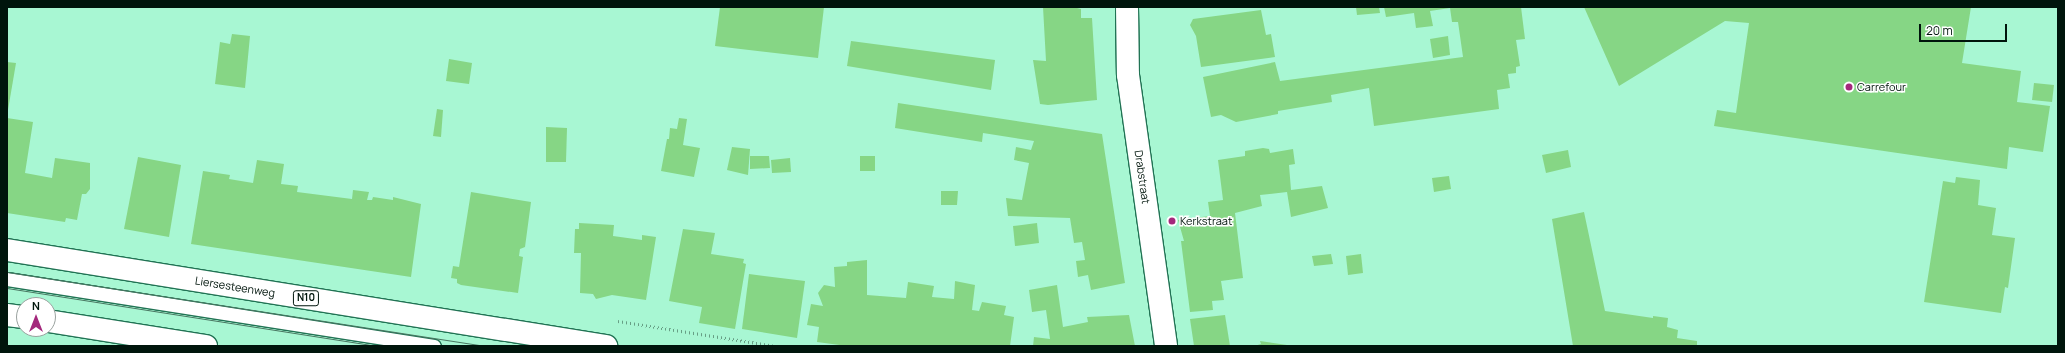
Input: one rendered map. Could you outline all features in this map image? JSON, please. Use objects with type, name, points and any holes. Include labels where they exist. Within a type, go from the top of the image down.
[{"type":"main road","name":"Drabstraat","points":[[1127,7],[1128,75],[1166,346]]},
{"type":"main road","name":"Liersesteenweg","points":[[7,250],[606,346]]},
{"type":"main road","points":[[56,323],[127,340],[206,346]]},
{"type":"lane","points":[[7,279],[434,346]]},
{"type":"building","points":[[720,7],[824,7],[818,58],[715,46]]},
{"type":"building","points":[[1043,7],[1073,7],[1081,9],[1081,18],[1092,18],[1097,100],[1048,105],[1040,104],[1033,60],[1046,61]]},
{"type":"building","points":[[1356,7],[1379,7],[1380,13],[1357,15]]},
{"type":"building","points":[[1384,7],[1521,7],[1525,39],[1516,40],[1520,66],[1516,67],[1516,73],[1508,74],[1510,88],[1497,90],[1499,109],[1374,126],[1369,88],[1331,95],[1332,102],[1278,111],[1278,114],[1236,122],[1221,115],[1211,117],[1203,77],[1275,62],[1280,81],[1463,57],[1458,22],[1452,22],[1450,8],[1430,11],[1433,26],[1416,28],[1414,13],[1386,17]]},
{"type":"building","name":"Carrefour","points":[[1584,7],[1971,7],[1962,63],[2021,71],[2017,102],[2050,106],[2043,152],[2009,147],[2007,169],[1714,126],[1717,110],[1736,113],[1749,23],[1725,21],[1619,86]]},
{"type":"building","points":[[1261,10],[1266,35],[1271,34],[1275,57],[1201,67],[1196,36],[1190,25],[1193,19]]},
{"type":"building","points":[[232,34],[250,36],[245,88],[215,84],[220,42],[230,44]]},
{"type":"building","points":[[1448,36],[1450,55],[1433,58],[1430,39]]},
{"type":"building","points":[[851,41],[995,60],[991,90],[847,66]]},
{"type":"building","points":[[449,59],[472,63],[469,84],[446,81]]},
{"type":"building","points":[[7,62],[16,63],[8,110],[7,110]]},
{"type":"building","points":[[2034,83],[2054,85],[2052,102],[2032,100]]},
{"type":"building","points":[[898,103],[1102,134],[1125,283],[1091,290],[1088,275],[1078,277],[1076,261],[1085,260],[1082,242],[1074,243],[1070,218],[1008,216],[1006,198],[1022,200],[1029,163],[1014,160],[1016,147],[1031,150],[1034,141],[983,133],[982,142],[895,128]]},
{"type":"building","points":[[437,109],[443,110],[441,137],[433,136]]},
{"type":"building","points":[[7,118],[33,122],[25,173],[52,178],[55,158],[90,163],[90,189],[86,194],[82,194],[77,220],[66,218],[65,222],[7,213]]},
{"type":"building","points":[[679,118],[687,119],[683,145],[700,148],[694,177],[661,171],[667,139],[669,139],[670,128],[677,129]]},
{"type":"building","points":[[546,127],[567,128],[566,162],[546,162]]},
{"type":"building","points":[[732,147],[750,149],[748,175],[727,170]]},
{"type":"building","points":[[1263,148],[1269,149],[1270,153],[1293,149],[1295,164],[1289,165],[1291,190],[1322,186],[1328,208],[1291,217],[1287,192],[1260,195],[1262,206],[1235,213],[1243,278],[1221,281],[1224,300],[1212,301],[1213,310],[1190,312],[1181,241],[1184,241],[1178,220],[1210,216],[1208,202],[1223,200],[1218,160],[1245,156],[1245,151]]},
{"type":"building","points":[[1568,150],[1571,167],[1546,173],[1542,155]]},
{"type":"building","points":[[750,156],[769,156],[770,168],[750,169]]},
{"type":"building","points":[[860,156],[875,156],[875,171],[860,171]]},
{"type":"building","points":[[138,157],[181,165],[169,237],[124,229]]},
{"type":"building","points":[[790,158],[791,172],[772,173],[771,160]]},
{"type":"building","points":[[257,160],[284,164],[281,184],[298,186],[297,192],[352,199],[353,190],[369,192],[367,200],[372,200],[373,197],[393,200],[393,197],[421,204],[411,277],[191,244],[203,171],[230,175],[229,179],[253,183]]},
{"type":"building","points":[[1449,176],[1451,189],[1434,192],[1432,178]]},
{"type":"building","points":[[1956,177],[1980,180],[1978,205],[1996,208],[1992,235],[2015,238],[2008,288],[2005,287],[2001,313],[1924,302],[1943,181],[1955,183]]},
{"type":"building","points":[[941,191],[958,191],[957,205],[941,205]]},
{"type":"building","points":[[471,192],[531,202],[525,247],[520,249],[519,256],[523,257],[518,293],[461,285],[457,283],[457,279],[451,278],[453,266],[459,267]]},
{"type":"building","points":[[1584,212],[1605,311],[1653,318],[1653,316],[1668,318],[1667,327],[1678,330],[1677,338],[1697,341],[1697,346],[1573,346],[1552,219]]},
{"type":"building","points":[[579,223],[614,225],[613,236],[642,240],[642,235],[656,237],[646,300],[612,295],[596,299],[593,294],[580,293],[581,253],[574,253],[575,229],[579,229]]},
{"type":"building","points":[[1037,223],[1039,243],[1015,246],[1013,226]]},
{"type":"building","points":[[683,229],[715,233],[711,254],[744,259],[743,263],[746,264],[735,329],[699,323],[702,307],[669,301]]},
{"type":"building","points":[[1331,254],[1333,264],[1314,266],[1312,256]]},
{"type":"building","points":[[1361,254],[1363,273],[1348,275],[1346,256]]},
{"type":"building","points":[[867,260],[867,295],[906,298],[908,282],[934,286],[932,297],[954,299],[955,281],[975,285],[972,310],[979,311],[982,302],[1006,306],[1004,315],[1014,317],[1010,346],[847,346],[817,342],[819,327],[807,325],[811,304],[823,306],[818,293],[824,285],[835,287],[834,267],[847,266],[847,262]]},
{"type":"building","points":[[749,274],[805,281],[797,338],[742,329]]},
{"type":"building","points":[[1057,285],[1063,327],[1088,322],[1087,317],[1129,315],[1135,346],[1033,346],[1034,337],[1050,339],[1046,310],[1032,312],[1029,290]]},
{"type":"building","points":[[1225,315],[1230,346],[1194,346],[1190,319]]},
{"type":"building","points":[[1260,341],[1287,346],[1254,346],[1261,344]]},
{"type":"tram line","points":[[7,272],[485,346]]},
{"type":"tram line","points":[[7,288],[377,346]]},
{"type":"place","name":"Carrefour","points":[[1849,87]]},
{"type":"place","name":"Kerkstraat","points":[[1172,221]]}]
